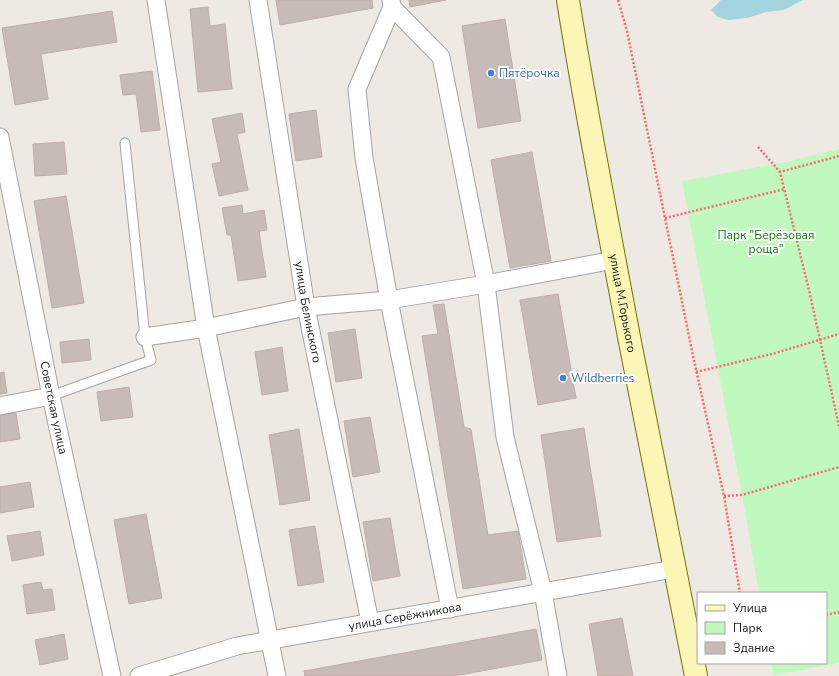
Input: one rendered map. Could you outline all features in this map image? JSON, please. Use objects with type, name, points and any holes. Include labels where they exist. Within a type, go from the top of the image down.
[{"type":"main road","name":"улица М.Горького","points":[[568,0],[579,71],[614,260],[696,676]]},
{"type":"street","points":[[156,0],[206,328],[277,676]]},
{"type":"street","name":"улица Белинского","points":[[258,0],[306,307],[370,622]]},
{"type":"street","points":[[450,609],[389,300],[364,158],[357,89],[392,4],[441,56],[486,284],[505,437],[543,592],[558,676]]},
{"type":"street","name":"Советская улица","points":[[0,138],[51,396],[112,676]]},
{"type":"street","points":[[145,337],[206,328],[306,307],[389,300],[486,284],[614,260]]},
{"type":"street","points":[[0,406],[51,396]]},
{"type":"street","name":"улица Серёжникова","points":[[139,676],[237,646],[674,569]]},
{"type":"lane","points":[[51,396],[151,360],[145,337],[125,143]]},
{"type":"path","points":[[618,0],[627,31],[696,372],[724,496],[740,592]]},
{"type":"path","points":[[758,146],[780,172],[785,189],[839,426]]},
{"type":"path","points":[[780,172],[839,156]]},
{"type":"path","points":[[665,218],[785,189]]},
{"type":"path","points":[[696,372],[772,354],[839,334]]},
{"type":"path","points":[[724,496],[742,495],[839,467]]},
{"type":"path","points":[[827,615],[839,612]]},
{"type":"green space","name":"Парк \"Берёзовая роща\"","points":[[839,149],[839,663],[774,675],[771,664],[827,664],[827,592],[759,592],[742,495],[682,181],[786,162]]},
{"type":"water","points":[[721,0],[803,0],[784,10],[766,12],[747,18],[728,20],[718,17],[711,10]]},
{"type":"building","points":[[276,0],[372,0],[373,8],[280,25]]},
{"type":"building","points":[[409,0],[446,0],[410,7]]},
{"type":"building","points":[[208,7],[210,26],[225,24],[232,89],[198,92],[190,9]]},
{"type":"building","points":[[112,11],[117,42],[41,54],[48,99],[15,105],[2,28]]},
{"type":"building","name":"Пятёрочка","points":[[505,19],[521,121],[478,128],[462,26]]},
{"type":"building","points":[[152,71],[160,130],[141,132],[136,94],[123,95],[120,75]]},
{"type":"building","points":[[316,110],[322,157],[296,161],[289,114]]},
{"type":"building","points":[[242,113],[245,132],[237,134],[248,190],[219,196],[212,164],[221,162],[212,119]]},
{"type":"building","points":[[64,142],[67,174],[35,176],[33,144]]},
{"type":"building","points":[[532,152],[551,261],[510,268],[491,160]]},
{"type":"building","points":[[66,196],[84,303],[52,308],[34,201]]},
{"type":"building","points":[[242,205],[243,214],[264,210],[267,230],[259,231],[266,277],[238,281],[231,235],[227,235],[222,208]]},
{"type":"building","points":[[558,294],[576,398],[538,405],[520,300]]},
{"type":"building","points":[[444,304],[464,427],[471,429],[488,535],[518,531],[526,579],[463,589],[422,336],[438,334],[433,305]]},
{"type":"building","points":[[355,329],[362,378],[336,382],[328,333]]},
{"type":"building","points":[[89,339],[91,360],[62,363],[60,342]]},
{"type":"building","points":[[282,347],[288,391],[262,395],[255,352]]},
{"type":"building","points":[[4,372],[7,393],[0,394],[0,373]]},
{"type":"building","points":[[129,387],[133,417],[101,421],[97,392]]},
{"type":"building","points":[[16,413],[20,439],[0,442],[0,415]]},
{"type":"building","points":[[370,417],[380,472],[353,477],[344,421]]},
{"type":"building","points":[[584,428],[601,536],[557,542],[541,435]]},
{"type":"building","points":[[299,429],[310,500],[280,505],[269,435]]},
{"type":"building","points":[[30,482],[34,507],[0,513],[0,487]]},
{"type":"building","points":[[146,514],[162,598],[129,604],[114,520]]},
{"type":"building","points":[[390,518],[400,576],[373,581],[363,522]]},
{"type":"building","points":[[315,526],[324,582],[298,586],[289,530]]},
{"type":"building","points":[[40,531],[44,555],[12,561],[7,536]]},
{"type":"building","points":[[41,582],[43,590],[52,589],[55,610],[27,614],[23,585]]},
{"type":"building","points":[[622,618],[633,676],[598,676],[589,624]]},
{"type":"building","points":[[536,629],[542,660],[454,676],[305,676],[304,671]]},
{"type":"building","points":[[64,634],[68,659],[40,665],[35,640]]},
{"type":"place","name":"Пятёрочка","points":[[491,73]]},
{"type":"place","name":"Wildberries","points":[[563,378]]}]
